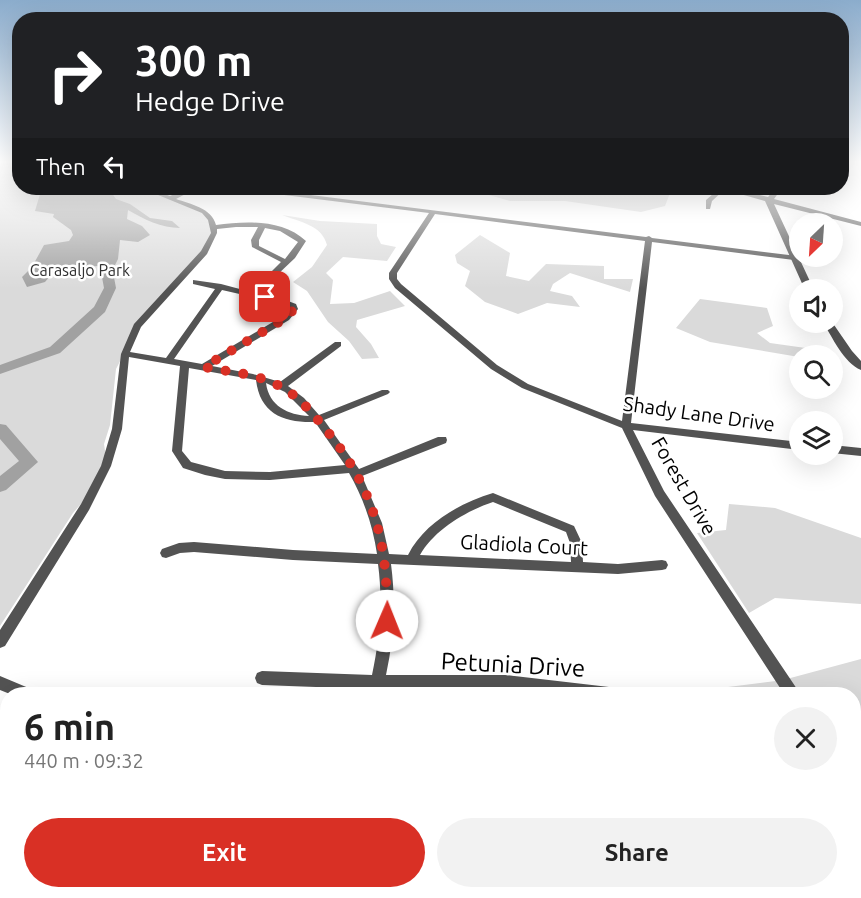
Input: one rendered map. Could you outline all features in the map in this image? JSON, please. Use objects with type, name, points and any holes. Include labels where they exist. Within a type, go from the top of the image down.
[{"type":"street","points":[[0,642],[85,507],[106,466],[117,429],[125,354],[137,326],[204,252],[212,239],[214,227],[211,219],[204,212],[188,205]]},
{"type":"street","points":[[377,205],[789,257]]},
{"type":"street","points":[[771,205],[789,247]]},
{"type":"street","points":[[782,205],[861,224]]},
{"type":"street","points":[[778,223],[778,211],[802,211]]},
{"type":"street","name":"Shady Lane Drive","points":[[433,212],[393,273],[393,279],[398,286],[494,367],[514,380],[550,397],[626,426],[789,445]]},
{"type":"street","points":[[214,227],[243,223],[262,226],[292,234],[302,241],[286,262],[253,294]]},
{"type":"street","points":[[262,226],[255,240],[256,247],[286,262]]},
{"type":"street","name":"Forest Drive","points":[[649,238],[626,426],[660,493],[787,687]]},
{"type":"street","points":[[196,282],[286,303],[294,309],[286,318],[204,367]]},
{"type":"street","points":[[168,361],[221,286]]},
{"type":"street","points":[[834,333],[848,354],[861,367]]},
{"type":"street","points":[[281,386],[338,344]]},
{"type":"street","points":[[125,354],[261,379],[281,386],[292,393],[317,419],[356,471],[369,499],[384,558],[387,579],[387,628],[377,687]]},
{"type":"street","points":[[185,364],[177,451],[187,465],[232,475],[260,477],[356,471],[442,440]]},
{"type":"street","points":[[261,379],[261,390],[270,407],[290,416],[317,419],[386,392]]},
{"type":"street","points":[[843,450],[861,452]]},
{"type":"street","points":[[412,559],[422,542],[432,532],[483,500],[493,497],[570,529],[578,545],[577,567]]},
{"type":"street","name":"Gladiola Court","points":[[166,553],[178,548],[194,547],[293,555],[618,569],[662,565]]},
{"type":"street","name":"Petunia Drive","points":[[262,678],[366,687]]},
{"type":"street","name":"Petunia Drive","points":[[398,687],[505,682],[544,687]]},
{"type":"green space","name":"Carasaljo Park","points":[[0,205],[195,206],[211,219],[212,239],[140,323],[116,369],[110,425],[104,444],[107,464],[94,489],[73,513],[0,626]]},
{"type":"green space","points":[[592,205],[665,205],[641,212]]},
{"type":"green space","points":[[282,215],[320,221],[377,224],[377,236],[381,244],[396,247],[387,261],[343,257],[326,273],[333,280],[330,304],[354,303],[390,291],[405,306],[357,320],[356,327],[371,344],[379,358],[362,359],[349,341],[328,322],[307,291],[293,282],[312,267],[327,245],[315,229]]},
{"type":"green space","points":[[480,235],[510,253],[506,276],[529,281],[546,264],[604,266],[604,279],[633,279],[630,292],[570,273],[553,284],[550,291],[572,296],[580,307],[547,303],[518,314],[485,302],[465,286],[470,271],[457,263],[455,255]]},
{"type":"green space","points":[[700,299],[767,308],[773,326],[757,333],[770,343],[789,346],[789,355],[710,342],[676,328]]},
{"type":"green space","points":[[729,504],[775,508],[861,538],[861,604],[775,598],[749,613],[697,533],[726,530]]},
{"type":"green space","points":[[861,659],[861,687],[728,687],[783,680]]},
{"type":"shaded area","points":[[37,205],[131,205],[150,218],[172,221],[180,228],[153,222],[128,210],[127,219],[142,226],[150,235],[138,242],[120,240],[118,259],[113,269],[96,266],[77,272],[70,265],[57,268],[45,282],[27,287],[22,277],[32,267],[44,245],[69,241],[73,235],[71,230],[53,217],[54,214],[35,211]]},
{"type":"waterway","points":[[0,370],[55,350],[100,309],[110,288],[105,261],[110,247]]},
{"type":"waterway","points":[[0,429],[30,462],[0,485]]},
{"type":"route","points":[[265,297],[286,303],[294,309],[286,318],[204,367],[250,376],[281,386],[308,408],[340,446],[369,499],[382,546],[387,579],[387,621]]}]
